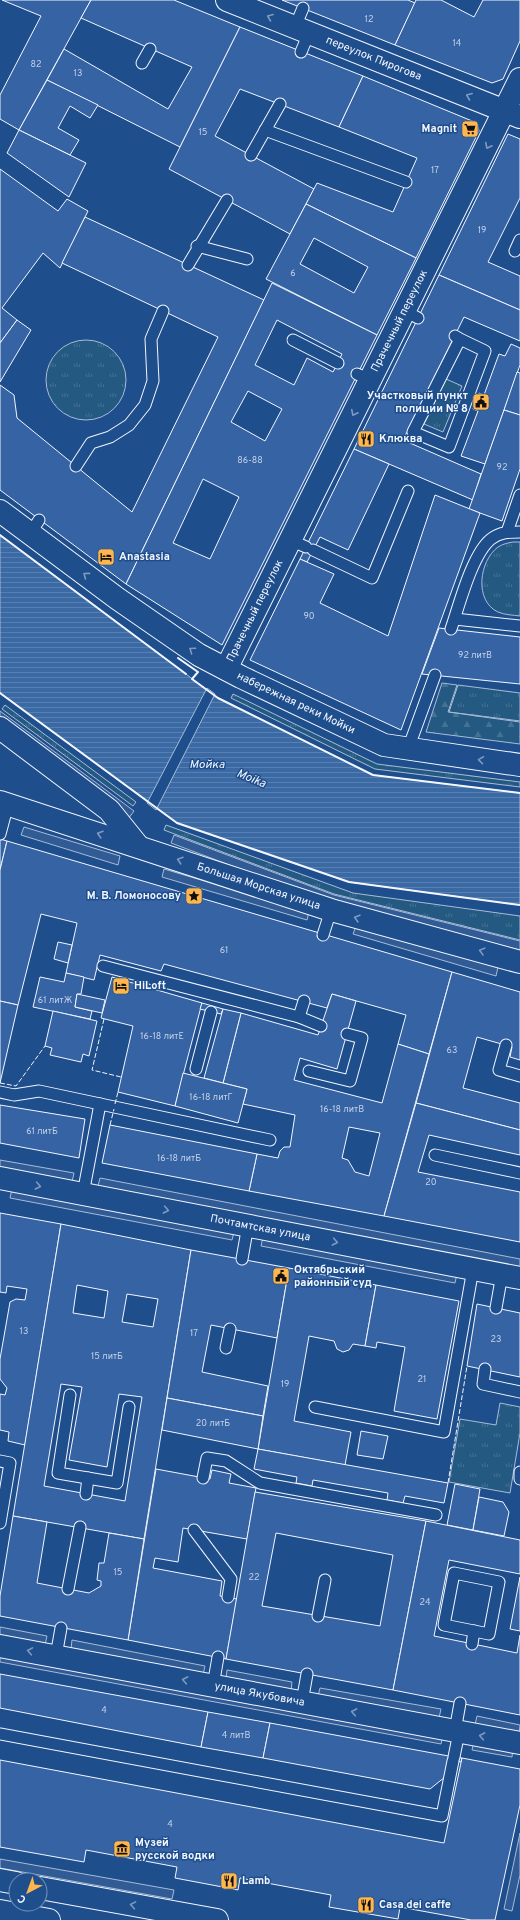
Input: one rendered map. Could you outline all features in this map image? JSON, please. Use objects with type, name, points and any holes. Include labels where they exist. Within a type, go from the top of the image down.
[{"type":"street","name":"переулок Пирогова","points":[[227,0],[512,114]]},
{"type":"street","name":"Прачечный переулок","points":[[226,669],[303,546],[364,377],[411,315],[455,201],[512,114],[520,79]]},
{"type":"street","name":"набережная реки Мойки","points":[[0,511],[35,527],[118,599],[199,655],[226,669],[384,745],[520,765]]},
{"type":"street","points":[[0,728],[109,810],[138,846]]},
{"type":"street","name":"Большая Морская улица","points":[[4,803],[331,910],[520,962]]},
{"type":"street","name":"Почтамтская улица","points":[[0,1178],[511,1276]]},
{"type":"street","name":"улица Якубовича","points":[[0,1646],[520,1743]]},
{"type":"street","points":[[48,1889],[217,1920]]},
{"type":"street","points":[[0,1911],[49,1920]]},
{"type":"lane","points":[[142,63],[150,49]]},
{"type":"lane","points":[[251,155],[280,104]]},
{"type":"lane","points":[[265,130],[406,182]]},
{"type":"lane","points":[[188,265],[197,246],[227,200]]},
{"type":"lane","points":[[515,251],[520,240]]},
{"type":"lane","points":[[197,246],[247,259]]},
{"type":"lane","points":[[76,466],[91,443],[110,437],[129,425],[145,405],[153,382],[151,339],[163,311]]},
{"type":"lane","points":[[457,338],[485,352],[449,447],[413,432],[457,338]]},
{"type":"lane","points":[[293,340],[338,363]]},
{"type":"lane","points":[[303,546],[372,578],[408,491]]},
{"type":"lane","points":[[507,532],[520,495]]},
{"type":"lane","points":[[520,532],[507,532],[490,539],[482,548],[475,561],[453,624],[520,626]]},
{"type":"lane","points":[[408,749],[435,675]]},
{"type":"lane","points":[[0,834],[4,803]]},
{"type":"lane","points":[[323,935],[331,910]]},
{"type":"lane","points":[[103,966],[213,1004],[300,1018],[321,1026]]},
{"type":"lane","points":[[300,1018],[304,1001]]},
{"type":"lane","points":[[196,1069],[213,1004]]},
{"type":"lane","points":[[309,1071],[350,1081],[362,1038],[347,1034]]},
{"type":"lane","points":[[506,1045],[499,1070],[520,1076]]},
{"type":"lane","points":[[0,1092],[14,1095],[38,1091],[270,1140]]},
{"type":"lane","points":[[83,1194],[100,1104]]},
{"type":"lane","points":[[435,1155],[520,1173]]},
{"type":"lane","points":[[242,1259],[248,1226]]},
{"type":"lane","points":[[315,1407],[444,1432],[473,1269]]},
{"type":"lane","points":[[496,1308],[511,1276]]},
{"type":"lane","points":[[226,1348],[230,1329]]},
{"type":"lane","points":[[485,1369],[483,1384],[520,1392]]},
{"type":"lane","points":[[70,1395],[58,1473],[117,1483],[129,1407]]},
{"type":"lane","points":[[203,1478],[207,1458],[226,1461],[260,1483],[436,1515]]},
{"type":"lane","points":[[0,1461],[10,1463],[0,1522]]},
{"type":"lane","points":[[520,1472],[520,1479]]},
{"type":"lane","points":[[86,1494],[88,1478]]},
{"type":"lane","points":[[68,1589],[80,1527]]},
{"type":"lane","points":[[194,1530],[231,1579],[228,1597]]},
{"type":"lane","points":[[454,1573],[499,1582],[489,1634],[474,1631],[444,1625],[454,1573]]},
{"type":"lane","points":[[318,1616],[324,1580]]},
{"type":"lane","points":[[56,1656],[61,1628]]},
{"type":"lane","points":[[472,1644],[474,1631]]},
{"type":"lane","points":[[213,1686],[218,1657]]},
{"type":"lane","points":[[302,1702],[307,1674]]},
{"type":"lane","points":[[0,1734],[442,1816],[454,1759],[460,1703]]},
{"type":"green space","points":[[86,340],[101,343],[114,352],[123,365],[126,380],[123,395],[114,408],[101,417],[86,420],[71,417],[58,408],[49,395],[46,380],[49,365],[58,352],[71,343]]},
{"type":"green space","points":[[446,379],[462,386],[443,432],[424,424]]},
{"type":"green space","points":[[513,542],[520,542],[520,616],[498,612],[490,607],[482,590],[483,571],[492,553],[498,547]]},
{"type":"green space","points":[[442,683],[457,685],[448,712],[520,722],[520,744],[426,732]]},
{"type":"green space","points":[[458,685],[520,693],[520,721],[449,712]]},
{"type":"green space","points":[[233,694],[377,764],[520,782],[520,787],[375,769],[231,698]]},
{"type":"green space","points":[[5,705],[136,802],[133,806],[2,709]]},
{"type":"green space","points":[[166,825],[353,893],[520,916],[520,940],[334,894],[164,830]]},
{"type":"green space","points":[[500,1403],[520,1407],[520,1433],[510,1493],[449,1482],[460,1419],[496,1425]]},
{"type":"shaded area","points":[[0,711],[134,811],[128,819],[0,723]]},
{"type":"shaded area","points":[[24,827],[120,856],[118,865],[21,835]]},
{"type":"shaded area","points":[[174,835],[334,895],[520,941],[520,950],[331,903],[171,843]]},
{"type":"shaded area","points":[[164,869],[309,912],[307,920],[162,877]]},
{"type":"shaded area","points":[[356,926],[498,967],[496,976],[353,934]]},
{"type":"shaded area","points":[[0,1160],[74,1173],[72,1182],[0,1169]]},
{"type":"shaded area","points":[[100,1178],[520,1259],[520,1268],[98,1186]]},
{"type":"shaded area","points":[[12,1189],[234,1232],[232,1240],[10,1198]]},
{"type":"shaded area","points":[[263,1237],[457,1274],[455,1283],[261,1246]]},
{"type":"shaded area","points":[[0,1627],[47,1636],[45,1645],[0,1636]]},
{"type":"shaded area","points":[[72,1640],[205,1666],[203,1675],[71,1649]]},
{"type":"shaded area","points":[[0,1653],[443,1735],[441,1744],[0,1662]]},
{"type":"shaded area","points":[[227,1670],[292,1682],[291,1691],[226,1679]]},
{"type":"shaded area","points":[[320,1688],[441,1709],[439,1718],[318,1696]]},
{"type":"shaded area","points":[[477,1716],[520,1725],[519,1734],[475,1725]]},
{"type":"shaded area","points":[[474,1741],[513,1748],[512,1757],[472,1750]]},
{"type":"shaded area","points":[[520,1833],[520,1875],[512,1911],[504,1909]]},
{"type":"shaded area","points":[[0,1859],[174,1890],[172,1899],[48,1877],[48,1872],[22,1872],[0,1868]]},
{"type":"water","name":"Мойка","points":[[0,535],[218,698],[373,775],[520,793],[520,905],[349,882],[177,823],[0,693]]},
{"type":"pier","points":[[207,688],[215,694],[156,810],[147,803]]},
{"type":"building","points":[[2,0],[91,0],[19,130],[0,119],[0,95],[41,16]]},
{"type":"building","points":[[91,0],[174,0],[240,27],[180,147],[47,80],[64,49],[168,109],[192,67],[81,18]]},
{"type":"building","points":[[282,0],[408,0],[415,3],[395,45]]},
{"type":"building","points":[[416,0],[441,0],[474,17],[483,0],[520,0],[520,41],[503,79],[492,83],[395,45]]},
{"type":"building","points":[[240,27],[363,76],[339,127],[240,89],[215,136],[314,189],[290,234],[169,169]]},
{"type":"building","points":[[363,76],[477,123],[479,131],[416,258],[306,204],[317,183],[393,212],[417,158],[339,127]]},
{"type":"building","points":[[47,80],[98,105],[90,118],[70,106],[58,128],[79,140],[70,155],[19,130]]},
{"type":"building","points":[[19,130],[86,163],[69,197],[7,153]]},
{"type":"building","points":[[508,134],[520,139],[520,198],[488,262],[520,276],[520,310],[439,275]]},
{"type":"building","points":[[0,169],[58,211],[67,199],[88,211],[60,268],[43,253],[2,308],[17,320],[0,343]]},
{"type":"building","points":[[306,204],[416,258],[377,335],[266,279]],"holes":[[[314,238],[368,267],[354,293],[300,264]]]},
{"type":"building","points":[[85,217],[264,300],[126,584],[0,490],[0,385],[14,395],[17,418],[132,512],[218,337],[62,263]]},
{"type":"building","points":[[439,275],[520,310],[520,341],[464,317],[403,440],[481,474],[473,500],[354,449]]},
{"type":"building","points":[[272,283],[377,335],[222,645],[126,584]],"holes":[[[277,320],[342,354],[333,372],[307,358],[294,385],[255,365]],[[248,391],[282,409],[265,441],[231,422]],[[203,479],[239,497],[210,559],[173,543]]]},
{"type":"building","points":[[17,320],[31,330],[0,382],[0,343]]},
{"type":"building","points":[[511,344],[520,348],[520,365],[485,464],[461,456],[478,411],[473,409],[479,393],[484,395],[499,354],[505,356]]},
{"type":"building","points":[[517,372],[520,373],[520,415],[504,410]]},
{"type":"building","points":[[504,410],[520,415],[520,469],[502,521],[469,509]]},
{"type":"building","points":[[354,449],[389,464],[348,550],[320,537],[307,562],[300,559]]},
{"type":"building","points":[[435,495],[480,513],[401,730],[250,660],[300,559],[334,574],[320,603],[388,636]]},
{"type":"building","points":[[439,628],[520,637],[520,684],[422,674]]},
{"type":"building","points":[[0,839],[7,841],[0,870]]},
{"type":"building","points":[[7,841],[452,972],[429,1054],[398,1044],[406,1015],[332,994],[327,1008],[164,964],[161,971],[100,955],[94,980],[66,973],[77,923],[41,914],[18,1005],[0,1001],[0,870]]},
{"type":"building","points":[[58,942],[72,945],[68,963],[54,959]]},
{"type":"building","points":[[452,972],[520,992],[520,1060],[510,1057],[512,1047],[477,1037],[463,1088],[520,1103],[520,1130],[416,1103]]},
{"type":"building","points":[[66,973],[84,977],[81,994],[77,994],[75,1007],[92,1011],[90,1019],[33,1007],[40,977],[64,982]]},
{"type":"building","points":[[112,977],[202,1003],[175,1106],[118,1092],[133,1026],[101,1018]]},
{"type":"building","points":[[77,994],[105,1000],[102,1013],[75,1007]]},
{"type":"building","points":[[332,994],[356,1001],[337,1069],[300,1058],[294,1080],[382,1103],[398,1044],[429,1054],[384,1216],[249,1191],[257,1154],[278,1158],[280,1151],[284,1147],[290,1147],[295,1115],[243,1104],[247,1089],[223,1083],[241,1013],[318,1035]],"holes":[[[349,1127],[380,1133],[369,1176],[355,1172],[348,1160],[342,1158]]]},
{"type":"building","points":[[0,1001],[18,1005],[0,1083]]},
{"type":"building","points":[[202,1003],[223,1009],[221,1014],[200,1009]]},
{"type":"building","points":[[223,1009],[241,1013],[223,1083],[204,1078]]},
{"type":"building","points":[[53,1011],[97,1021],[89,1056],[83,1054],[81,1062],[50,1055],[52,1048],[45,1046]]},
{"type":"building","points":[[183,1073],[247,1089],[238,1123],[175,1106]]},
{"type":"building","points":[[416,1103],[520,1130],[520,1155],[429,1135],[418,1172],[520,1192],[520,1242],[384,1216]]},
{"type":"building","points":[[0,1105],[85,1119],[79,1158],[0,1143]]},
{"type":"building","points":[[110,1125],[257,1154],[249,1191],[102,1163]]},
{"type":"building","points":[[0,1213],[61,1224],[25,1445],[8,1441],[9,1432],[0,1430],[0,1394],[5,1395],[7,1388],[0,1379],[0,1359],[10,1302],[16,1299],[25,1300],[27,1289],[7,1286],[6,1293],[0,1292]]},
{"type":"building","points":[[61,1224],[191,1250],[144,1539],[13,1516]],"holes":[[[77,1285],[108,1291],[104,1318],[73,1313]],[[127,1294],[158,1299],[153,1327],[122,1322]],[[61,1384],[82,1387],[69,1460],[107,1467],[119,1394],[142,1397],[125,1501],[44,1486]]]},
{"type":"building","points":[[191,1250],[289,1268],[277,1338],[211,1325],[202,1372],[268,1386],[263,1416],[167,1398]]},
{"type":"building","points":[[289,1268],[376,1285],[365,1346],[353,1344],[349,1350],[343,1352],[337,1349],[334,1341],[309,1336],[294,1421],[351,1432],[345,1465],[258,1449]]},
{"type":"building","points":[[376,1285],[459,1301],[437,1419],[394,1411],[405,1347],[377,1342],[376,1348],[365,1346]]},
{"type":"building","points":[[477,1304],[520,1313],[520,1377],[467,1366]]},
{"type":"building","points":[[167,1398],[263,1416],[258,1449],[162,1430]]},
{"type":"building","points":[[361,1431],[388,1436],[383,1459],[357,1455]]},
{"type":"building","points":[[258,1449],[448,1483],[444,1503],[405,1496],[403,1503],[387,1500],[388,1493],[313,1480],[312,1486],[296,1483],[297,1477],[254,1469]]},
{"type":"building","points":[[156,1469],[210,1479],[212,1470],[231,1474],[229,1483],[256,1488],[247,1539],[183,1528],[178,1562],[155,1558],[153,1568],[222,1581],[220,1596],[237,1599],[226,1659],[128,1640]]},
{"type":"building","points":[[455,1484],[480,1489],[473,1530],[447,1525]]},
{"type":"building","points":[[255,1492],[426,1521],[393,1690],[226,1659]],"holes":[[[276,1533],[393,1555],[380,1626],[262,1606]]]},
{"type":"building","points":[[479,1497],[503,1502],[509,1512],[504,1536],[473,1530]]},
{"type":"building","points":[[13,1516],[47,1522],[37,1583],[89,1593],[101,1586],[101,1581],[97,1580],[99,1563],[104,1563],[109,1533],[144,1539],[128,1640],[0,1616],[0,1596]]},
{"type":"building","points":[[426,1521],[520,1540],[520,1574],[449,1560],[434,1636],[517,1653],[520,1635],[520,1715],[393,1690]]},
{"type":"building","points":[[520,1577],[520,1631],[510,1629]]},
{"type":"building","points":[[0,1674],[208,1712],[201,1747],[0,1708]]},
{"type":"building","points":[[208,1712],[270,1723],[263,1758],[201,1747]]},
{"type":"building","points":[[270,1723],[462,1758],[461,1762],[448,1760],[445,1777],[430,1789],[263,1758]]},
{"type":"building","points":[[462,1758],[520,1769],[520,1805],[495,1920],[471,1920],[400,1907],[398,1919],[329,1907],[331,1895],[240,1878],[238,1890],[175,1878],[177,1867],[86,1850],[84,1862],[0,1847],[0,1760],[444,1843]]},
{"type":"fence","points":[[104,1019],[92,1070],[121,1077]]},
{"type":"fence","points":[[0,1083],[16,1086],[45,1046]]},
{"type":"fence","points":[[115,1104],[118,1092]]},
{"type":"fence","points":[[110,1125],[114,1109]]},
{"type":"fence","points":[[448,1483],[467,1366]]},
{"type":"wall","points":[[0,535],[186,674]]},
{"type":"wall","points":[[178,658],[198,672],[192,679],[218,698],[373,775],[520,793]]},
{"type":"wall","points":[[0,693],[177,823],[349,882],[520,905]]},
{"type":"place","name":"Magnit","points":[[470,129]]},
{"type":"place","name":"Участковый пункт полиции № 8","points":[[481,402]]},
{"type":"place","name":"Клюква","points":[[366,439]]},
{"type":"place","name":"Anastasia","points":[[106,557]]},
{"type":"place","name":"М. В. Ломоносову","points":[[194,896]]},
{"type":"place","name":"HiLoft","points":[[121,986]]},
{"type":"place","name":"Октябрьский районный суд","points":[[281,1276]]},
{"type":"place","name":"Музей русской водки","points":[[122,1849]]},
{"type":"place","name":"Lamb","points":[[229,1881]]},
{"type":"place","name":"Casa dei caffe","points":[[366,1905]]},
{"type":"water label","name":"Moika","points":[[251,779]]}]
